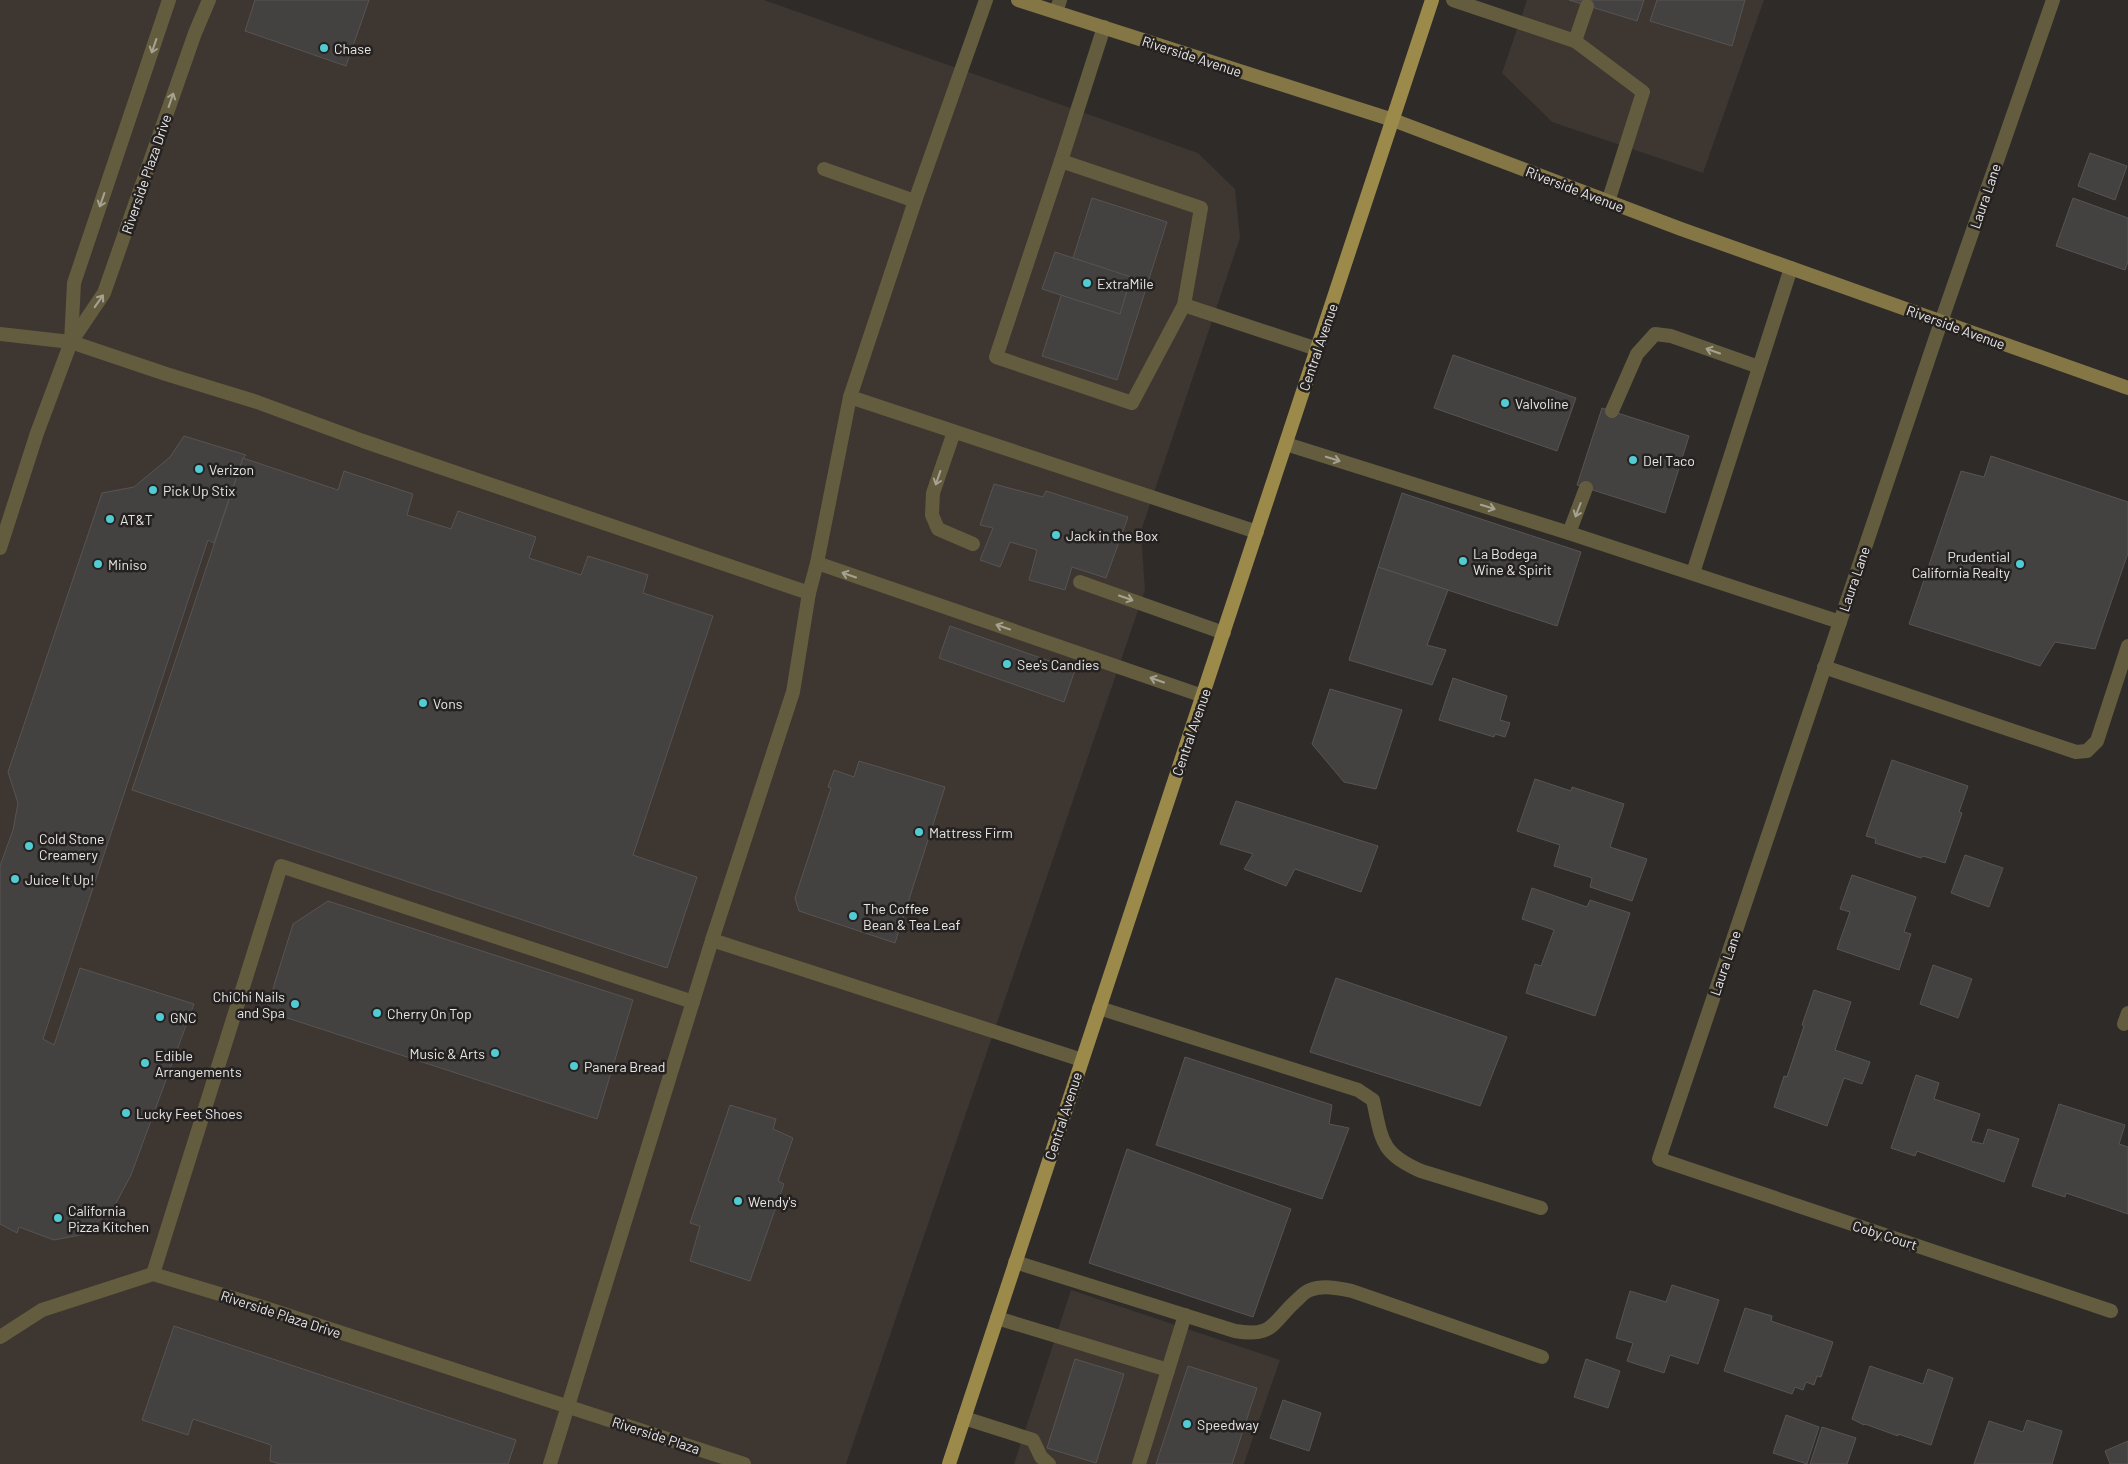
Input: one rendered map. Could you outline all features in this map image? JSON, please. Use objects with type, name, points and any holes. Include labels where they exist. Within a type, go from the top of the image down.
[{"type":"main road","name":"Riverside Avenue","points":[[1018,0],[1058,6],[1104,28],[1393,120],[1608,202],[2128,388]]},
{"type":"main road","name":"Central Avenue","points":[[949,1464],[1432,0]]},
{"type":"street","name":"Riverside Plaza Drive","points":[[71,342],[74,283],[169,0]]},
{"type":"street","name":"Riverside Plaza Drive","points":[[0,548],[39,428],[71,342],[104,293],[195,33],[209,0]]},
{"type":"street","points":[[550,1464],[712,940],[794,692],[809,593],[817,564],[850,397],[986,0]]},
{"type":"street","points":[[1453,0],[1575,41],[1643,92],[1608,202]]},
{"type":"street","name":"Laura Lane","points":[[1659,1159],[1941,322],[2053,0]]},
{"type":"street","points":[[1575,41],[1587,6]]},
{"type":"street","points":[[1061,160],[1201,208],[1184,305],[1132,403],[996,357],[1104,28]]},
{"type":"street","points":[[824,169],[916,201]]},
{"type":"street","points":[[1693,573],[1791,268]]},
{"type":"street","points":[[1184,305],[1318,349]]},
{"type":"street","points":[[0,334],[71,342],[258,402],[363,441],[809,593]]},
{"type":"street","points":[[1612,411],[1636,354],[1655,334],[1671,336],[1759,366]]},
{"type":"street","points":[[850,397],[1257,532]]},
{"type":"street","points":[[954,432],[932,493],[932,514],[938,529],[973,544]]},
{"type":"street","points":[[1286,444],[1569,533],[1840,622]]},
{"type":"street","points":[[1569,533],[1586,488]]},
{"type":"street","points":[[817,564],[1203,696]]},
{"type":"street","points":[[1080,582],[1224,633]]},
{"type":"street","points":[[1824,667],[2076,752],[2087,750],[2097,740],[2128,646]]},
{"type":"street","points":[[0,1336],[42,1310],[154,1274],[281,866],[693,1002]]},
{"type":"street","points":[[712,940],[1082,1060]]},
{"type":"street","points":[[1099,1008],[1358,1090],[1373,1100],[1382,1140],[1386,1148],[1403,1163],[1421,1171],[1541,1208]]},
{"type":"street","name":"Coby Court","points":[[1659,1159],[2111,1310]]},
{"type":"street","points":[[1015,1262],[1234,1331],[1257,1334],[1270,1328],[1288,1308],[1309,1290],[1330,1287],[1352,1291],[1542,1357]]},
{"type":"street","name":"Riverside Plaza Drive","points":[[154,1274],[253,1304],[567,1406]]},
{"type":"street","points":[[1139,1464],[1185,1315]]},
{"type":"street","points":[[998,1318],[1168,1370]]},
{"type":"street","name":"Riverside Plaza","points":[[567,1406],[744,1464]]},
{"type":"street","points":[[964,1418],[1032,1440],[1041,1457],[1049,1464]]},
{"type":"shaded area","points":[[0,0],[764,0],[1198,153],[1235,189],[1240,238],[1141,531],[1145,590],[846,1464],[0,1464]]},
{"type":"shaded area","points":[[1527,0],[1764,0],[1703,173],[1552,122],[1502,73]]},
{"type":"shaded area","points":[[1071,1290],[1280,1360],[1244,1464],[1014,1464]]},
{"type":"building","name":"Chase","points":[[255,0],[369,0],[346,66],[245,31]]},
{"type":"building","points":[[1569,0],[1644,0],[1637,21]]},
{"type":"building","points":[[1657,0],[1745,0],[1732,46],[1650,21]]},
{"type":"building","points":[[2090,153],[2127,166],[2115,200],[2078,186]]},
{"type":"building","points":[[1092,198],[1167,222],[1117,380],[1042,356]]},
{"type":"building","points":[[2073,198],[2128,218],[2128,262],[2125,270],[2056,246]]},
{"type":"building","name":"ExtraMile","points":[[1055,252],[1131,277],[1120,314],[1042,289]]},
{"type":"building","name":"Valvoline","points":[[1453,355],[1576,398],[1557,451],[1434,408]]},
{"type":"building","name":"Del Taco","points":[[1602,408],[1689,436],[1665,513],[1577,485]]},
{"type":"building","points":[[184,436],[246,455],[243,458],[214,543],[208,540],[43,1039],[54,1045],[80,968],[194,1004],[131,1175],[115,1205],[85,1234],[54,1240],[19,1227],[17,1233],[0,1224],[0,866],[13,830],[18,803],[8,772],[102,493],[134,487],[170,457]]},
{"type":"building","points":[[1991,456],[2128,502],[2128,553],[2095,649],[2055,642],[2040,666],[1909,624],[1961,471],[1984,477]]},
{"type":"building","name":"Vons","points":[[243,458],[338,490],[344,471],[413,494],[407,515],[451,529],[458,511],[536,537],[529,558],[581,575],[588,556],[648,575],[643,593],[713,616],[633,855],[697,877],[667,968],[132,790]]},
{"type":"building","name":"Jack in the Box","points":[[994,484],[1043,497],[1046,491],[1128,517],[1106,578],[1072,567],[1065,590],[1029,580],[1037,550],[1010,542],[1000,567],[980,560],[993,528],[980,525]]},
{"type":"building","points":[[1402,493],[1581,552],[1557,626],[1378,567]]},
{"type":"building","points":[[1378,567],[1448,590],[1427,645],[1446,650],[1432,685],[1349,660]]},
{"type":"building","name":"See's Candies","points":[[950,626],[1075,670],[1064,702],[939,658]]},
{"type":"building","points":[[1453,678],[1507,696],[1500,720],[1510,723],[1505,737],[1495,734],[1494,737],[1439,720]]},
{"type":"building","points":[[1330,689],[1402,710],[1376,789],[1344,782],[1312,744]]},
{"type":"building","points":[[1892,760],[1968,786],[1959,812],[1962,813],[1945,863],[1923,856],[1921,858],[1875,843],[1876,839],[1866,836]]},
{"type":"building","points":[[859,761],[945,787],[895,943],[799,911],[795,898],[831,788],[828,787],[834,770],[854,777]]},
{"type":"building","points":[[1535,779],[1571,791],[1572,787],[1624,804],[1610,847],[1647,859],[1632,901],[1590,887],[1592,878],[1554,866],[1560,845],[1517,831]]},
{"type":"building","points":[[1236,801],[1378,846],[1361,892],[1295,869],[1286,886],[1244,869],[1253,854],[1220,844]]},
{"type":"building","points":[[1965,855],[2003,868],[1989,907],[1951,893]]},
{"type":"building","points":[[1852,875],[1916,897],[1904,932],[1911,934],[1899,970],[1837,949],[1850,912],[1840,909]]},
{"type":"building","points":[[1532,888],[1587,907],[1590,900],[1630,913],[1595,1016],[1526,993],[1535,964],[1541,966],[1554,930],[1522,919]]},
{"type":"building","points":[[328,901],[633,1000],[597,1119],[266,1011],[293,924]]},
{"type":"building","points":[[1933,965],[1972,979],[1958,1018],[1920,1004]]},
{"type":"building","points":[[1336,978],[1507,1037],[1480,1106],[1310,1052]]},
{"type":"building","points":[[1814,990],[1851,1002],[1835,1050],[1870,1062],[1862,1084],[1844,1078],[1827,1126],[1774,1107],[1784,1076],[1787,1077]]},
{"type":"building","points":[[1185,1057],[1332,1105],[1329,1124],[1349,1128],[1322,1199],[1156,1145]]},
{"type":"building","points":[[1916,1075],[1939,1083],[1934,1099],[1980,1114],[1971,1141],[1983,1144],[1988,1129],[2019,1139],[2004,1182],[1917,1151],[1915,1156],[1891,1148]]},
{"type":"building","points":[[2059,1104],[2125,1125],[2119,1144],[2128,1147],[2128,1214],[2066,1193],[2065,1197],[2032,1186]]},
{"type":"building","name":"Wendy's","points":[[730,1105],[776,1119],[773,1129],[793,1138],[778,1181],[784,1184],[750,1281],[690,1261],[700,1226],[690,1223]]},
{"type":"building","points":[[1127,1149],[1291,1209],[1253,1317],[1089,1263]]},
{"type":"building","points":[[1672,1285],[1719,1300],[1698,1364],[1670,1355],[1664,1373],[1627,1361],[1633,1343],[1616,1338],[1630,1291],[1666,1302]]},
{"type":"building","points":[[1745,1308],[1772,1316],[1771,1321],[1833,1342],[1821,1377],[1817,1376],[1814,1385],[1806,1382],[1803,1390],[1795,1387],[1792,1394],[1724,1371]]},
{"type":"building","points":[[174,1326],[516,1440],[508,1464],[280,1464],[270,1461],[271,1445],[193,1419],[188,1435],[142,1420]]},
{"type":"building","points":[[1075,1359],[1124,1374],[1096,1463],[1047,1448]]},
{"type":"building","points":[[1586,1359],[1620,1371],[1608,1408],[1574,1397]]},
{"type":"building","points":[[1188,1366],[1257,1388],[1232,1464],[1156,1464]]},
{"type":"building","points":[[1870,1366],[1923,1384],[1928,1369],[1953,1378],[1931,1445],[1864,1425],[1852,1419]]},
{"type":"building","points":[[1283,1400],[1321,1413],[1309,1451],[1270,1438]]},
{"type":"building","points":[[1786,1415],[1819,1427],[1807,1464],[1773,1453]]},
{"type":"building","points":[[2027,1420],[2062,1431],[2052,1464],[1974,1464],[1989,1421],[2023,1432]]},
{"type":"building","points":[[1822,1427],[1856,1438],[1847,1464],[1810,1464]]},
{"type":"building","points":[[2128,1441],[2128,1464],[2110,1464],[2105,1451]]},
{"type":"place","name":"Chase","points":[[324,48]]},
{"type":"place","name":"ExtraMile","points":[[1087,283]]},
{"type":"place","name":"Valvoline","points":[[1505,403]]},
{"type":"place","name":"Del Taco","points":[[1633,460]]},
{"type":"place","name":"Verizon","points":[[199,469]]},
{"type":"place","name":"Pick Up Stix","points":[[153,490]]},
{"type":"place","name":"AT&T","points":[[110,519]]},
{"type":"place","name":"Jack in the Box","points":[[1056,535]]},
{"type":"place","name":"La Bodega Wine & Spirit","points":[[1463,561]]},
{"type":"place","name":"Miniso","points":[[98,564]]},
{"type":"place","name":"Prudential California Realty","points":[[2020,564]]},
{"type":"place","name":"See's Candies","points":[[1007,664]]},
{"type":"place","name":"Vons","points":[[423,703]]},
{"type":"place","name":"Mattress Firm","points":[[919,832]]},
{"type":"place","name":"Cold Stone Creamery","points":[[29,846]]},
{"type":"place","name":"Juice It Up!","points":[[15,879]]},
{"type":"place","name":"The Coffee Bean & Tea Leaf","points":[[853,916]]},
{"type":"place","name":"ChiChi Nails and Spa","points":[[295,1004]]},
{"type":"place","name":"Cherry On Top","points":[[377,1013]]},
{"type":"place","name":"GNC","points":[[160,1017]]},
{"type":"place","name":"Music & Arts","points":[[495,1053]]},
{"type":"place","name":"Edible Arrangements","points":[[145,1063]]},
{"type":"place","name":"Panera Bread","points":[[574,1066]]},
{"type":"place","name":"Lucky Feet Shoes","points":[[126,1113]]},
{"type":"place","name":"Wendy's","points":[[738,1201]]},
{"type":"place","name":"California Pizza Kitchen","points":[[58,1218]]},
{"type":"place","name":"Speedway","points":[[1187,1424]]}]
